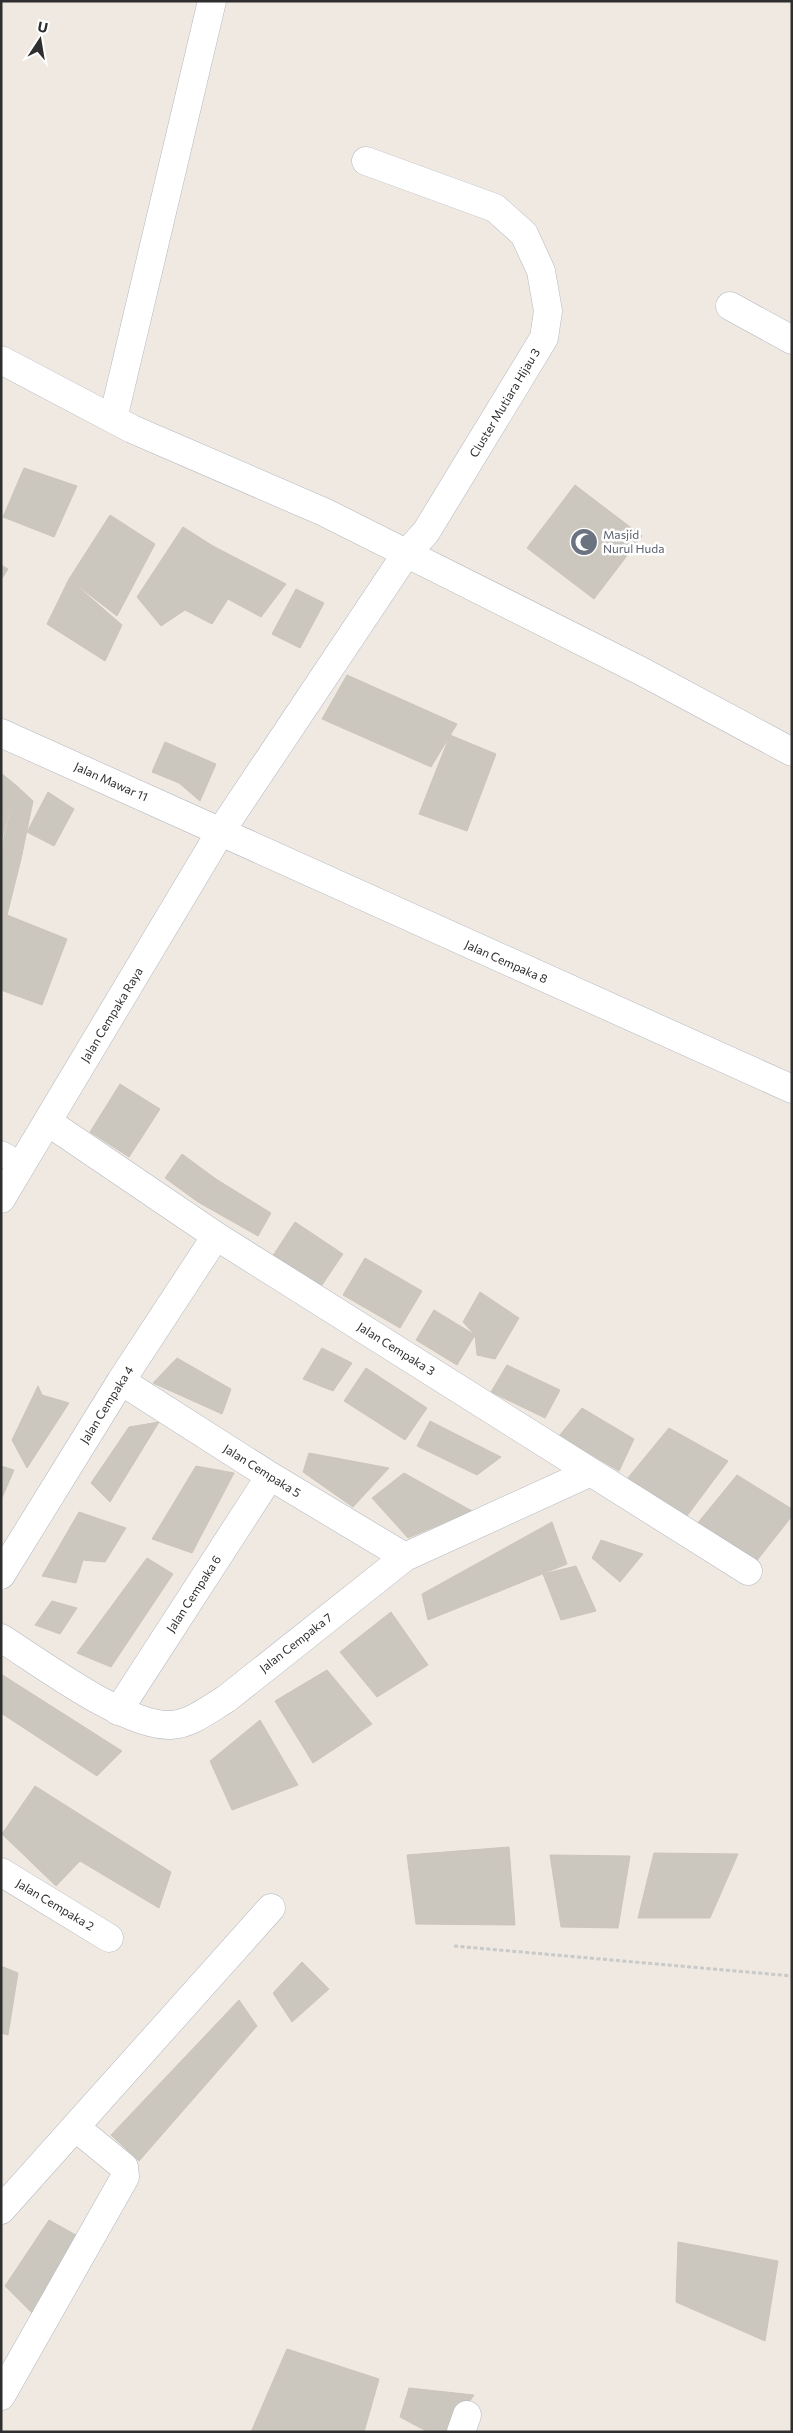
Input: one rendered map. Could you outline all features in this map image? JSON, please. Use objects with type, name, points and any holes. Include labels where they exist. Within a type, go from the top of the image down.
[{"type":"street","points":[[113,419],[212,1]]},
{"type":"street","name":"Cluster Mutiara Hijau 3","points":[[221,831],[406,554],[426,532],[544,338],[548,311],[541,272],[524,234],[495,208],[366,161]]},
{"type":"street","points":[[730,306],[792,340]]},
{"type":"street","points":[[1,360],[113,419],[324,512],[641,671],[792,752]]},
{"type":"street","name":"Jalan Mawar 11","points":[[1,733],[221,831]]},
{"type":"street","name":"Jalan Cempaka 8","points":[[221,831],[484,952],[792,1090]]},
{"type":"street","name":"Jalan Cempaka Raya","points":[[1,1199],[12,1159],[48,1122],[221,831]]},
{"type":"street","name":"Jalan Cempaka 3","points":[[48,1122],[216,1236],[748,1571]]},
{"type":"street","name":"Jalan Cempaka 4","points":[[1,1575],[121,1381],[216,1236]]},
{"type":"street","name":"Jalan Cempaka 5","points":[[121,1381],[270,1476],[405,1557]]},
{"type":"street","name":"Jalan Cempaka 7","points":[[1,1638],[118,1711],[147,1723],[172,1725],[196,1718],[226,1699],[405,1557],[591,1472]]},
{"type":"street","name":"Jalan Cempaka 6","points":[[118,1711],[270,1476]]},
{"type":"street","name":"Jalan Cempaka 2","points":[[1,1872],[109,1938]]},
{"type":"street","points":[[1,2210],[271,1908]]},
{"type":"street","points":[[1,2396],[125,2177],[124,2167],[75,2127]]},
{"type":"path","points":[[454,1946],[792,1976]]},
{"type":"building","points":[[24,468],[77,486],[54,537],[3,517]]},
{"type":"building","name":"Masjid Nurul Huda","points":[[575,485],[642,536],[594,599],[527,548]]},
{"type":"building","points":[[110,515],[155,544],[117,616],[69,579]]},
{"type":"building","points":[[183,527],[213,546],[286,584],[261,617],[228,599],[212,624],[185,610],[161,626],[137,597]]},
{"type":"building","points":[[1,565],[8,569],[1,580]]},
{"type":"building","points":[[69,579],[122,625],[105,661],[47,624]]},
{"type":"building","points":[[296,589],[324,603],[300,648],[272,634]]},
{"type":"building","points":[[347,675],[457,724],[431,767],[322,719]]},
{"type":"building","points":[[450,735],[496,754],[467,831],[419,814]]},
{"type":"building","points":[[165,742],[216,764],[200,801],[179,783],[152,772]]},
{"type":"building","points":[[1,773],[17,786],[11,806],[1,800]]},
{"type":"building","points":[[17,786],[33,801],[21,859],[1,849]]},
{"type":"building","points":[[48,792],[74,809],[54,846],[27,832]]},
{"type":"building","points":[[1,800],[11,806],[1,843]]},
{"type":"building","points":[[1,849],[21,859],[7,915],[1,914]]},
{"type":"building","points":[[1,914],[7,915],[1,931]]},
{"type":"building","points":[[7,915],[67,939],[42,1005],[1,990],[1,931]]},
{"type":"building","points":[[120,1084],[160,1109],[129,1157],[90,1132]]},
{"type":"building","points":[[182,1154],[216,1179],[198,1202],[165,1178]]},
{"type":"building","points":[[216,1179],[271,1213],[258,1236],[198,1202]]},
{"type":"building","points":[[295,1222],[343,1254],[320,1288],[272,1257]]},
{"type":"building","points":[[365,1258],[422,1291],[400,1328],[343,1295]]},
{"type":"building","points":[[480,1292],[519,1318],[495,1359],[477,1355],[475,1335],[463,1322]]},
{"type":"building","points":[[434,1310],[475,1335],[457,1365],[416,1340]]},
{"type":"building","points":[[322,1348],[352,1363],[333,1391],[303,1379]]},
{"type":"building","points":[[177,1358],[231,1389],[222,1414],[153,1383]]},
{"type":"building","points":[[507,1365],[560,1390],[545,1418],[491,1392]]},
{"type":"building","points":[[366,1368],[427,1408],[405,1440],[344,1401]]},
{"type":"building","points":[[38,1386],[42,1395],[69,1403],[27,1468],[12,1440]]},
{"type":"building","points":[[582,1408],[634,1439],[619,1471],[559,1436]]},
{"type":"building","points":[[430,1421],[501,1457],[477,1475],[417,1446]]},
{"type":"building","points":[[159,1422],[110,1502],[91,1483],[129,1427]]},
{"type":"building","points":[[669,1428],[728,1461],[687,1516],[627,1479]]},
{"type":"building","points":[[309,1453],[389,1468],[353,1507],[303,1472]]},
{"type":"building","points":[[1,1466],[14,1470],[1,1500]]},
{"type":"building","points":[[196,1466],[234,1473],[192,1553],[152,1539]]},
{"type":"building","points":[[404,1473],[472,1511],[408,1538],[372,1498]]},
{"type":"building","points":[[737,1475],[792,1509],[792,1516],[755,1563],[697,1524]]},
{"type":"building","points":[[79,1512],[126,1528],[105,1562],[83,1560],[76,1583],[42,1576]]},
{"type":"building","points":[[552,1522],[567,1564],[428,1620],[422,1594]]},
{"type":"building","points":[[601,1540],[643,1554],[620,1582],[592,1558]]},
{"type":"building","points":[[147,1558],[173,1574],[111,1667],[77,1653]]},
{"type":"building","points":[[576,1566],[596,1611],[561,1620],[543,1574]]},
{"type":"building","points":[[52,1601],[77,1608],[60,1634],[35,1625]]},
{"type":"building","points":[[391,1612],[428,1665],[377,1697],[340,1652]]},
{"type":"building","points":[[327,1670],[372,1724],[313,1763],[275,1701]]},
{"type":"building","points":[[1,1674],[122,1751],[97,1776],[1,1713]]},
{"type":"building","points":[[260,1720],[298,1785],[232,1810],[210,1761]]},
{"type":"building","points":[[35,1786],[171,1872],[159,1908],[80,1861],[56,1886],[2,1834]]},
{"type":"building","points":[[509,1847],[515,1925],[416,1924],[407,1855]]},
{"type":"building","points":[[654,1853],[738,1854],[710,1918],[638,1918]]},
{"type":"building","points":[[550,1855],[630,1856],[618,1928],[561,1927]]},
{"type":"building","points":[[302,1962],[329,1989],[292,2022],[273,1993]]},
{"type":"building","points":[[1,1966],[18,1973],[8,2035],[1,2033]]},
{"type":"building","points":[[239,2000],[257,2026],[139,2161],[111,2135]]},
{"type":"building","points":[[49,2220],[83,2239],[37,2318],[5,2286]]},
{"type":"building","points":[[678,2242],[778,2261],[765,2341],[676,2302]]},
{"type":"building","points":[[287,2349],[379,2379],[364,2432],[251,2432]]},
{"type":"building","points":[[409,2388],[474,2395],[448,2432],[428,2432],[400,2417]]},
{"type":"place","name":"Masjid Nurul Huda","points":[[584,542]]}]
